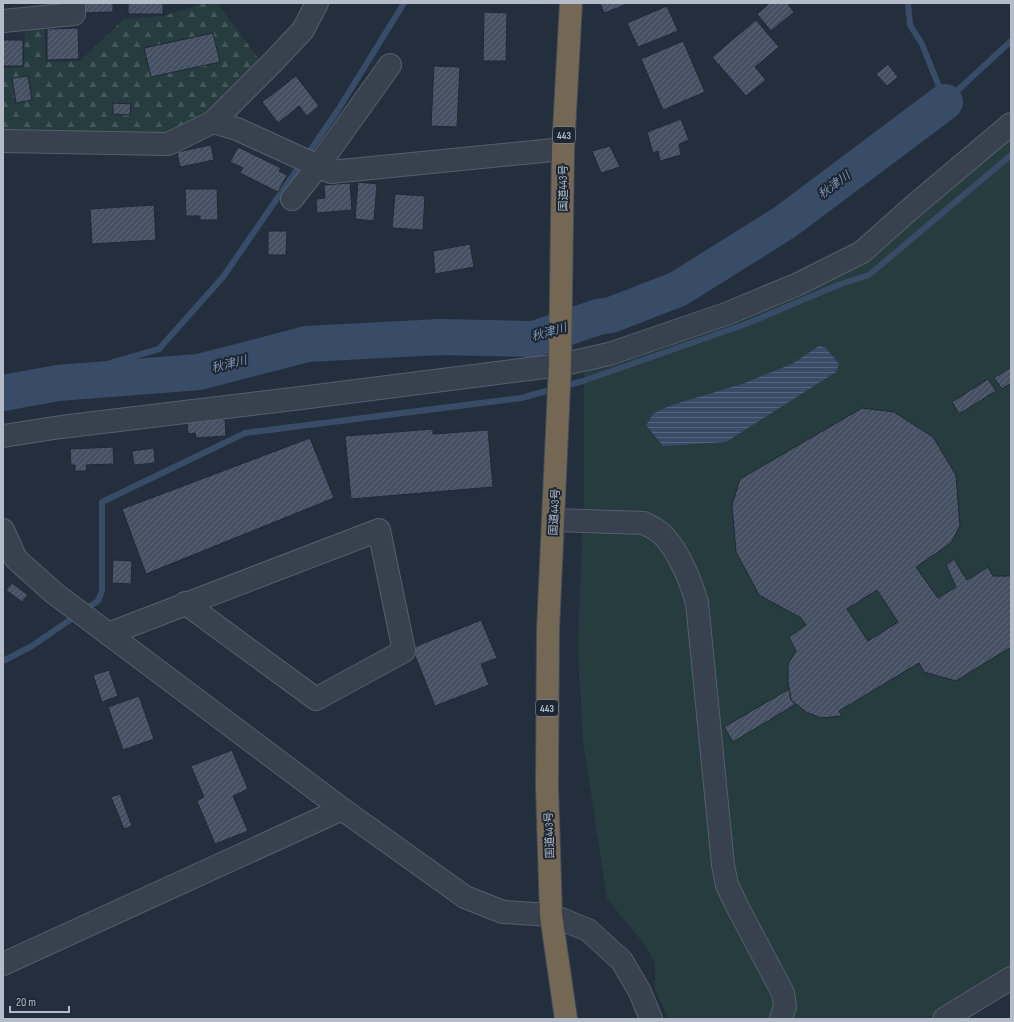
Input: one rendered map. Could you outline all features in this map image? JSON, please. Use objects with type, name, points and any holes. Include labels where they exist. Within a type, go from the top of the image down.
[{"type":"highway","name":"国道443号","points":[[566,1019],[551,915],[547,787],[548,645],[559,380],[563,149],[571,3]]},
{"type":"street","points":[[3,22],[74,14],[74,3]]},
{"type":"street","points":[[3,140],[168,144],[213,122],[273,62],[302,30],[317,3]]},
{"type":"street","points":[[292,199],[311,163],[390,65]]},
{"type":"street","points":[[213,122],[237,130],[331,172],[563,149]]},
{"type":"street","points":[[3,436],[61,427],[294,399],[559,380],[609,354],[726,314],[796,285],[862,252],[916,204],[1011,124]]},
{"type":"street","points":[[554,520],[644,524],[656,530],[667,540],[682,565],[692,586],[697,603],[723,865],[727,885],[783,993],[785,1006],[781,1019]]},
{"type":"street","points":[[3,530],[16,559],[54,593],[342,809],[465,897],[503,912],[551,915],[588,930],[622,961],[640,992],[651,1019]]},
{"type":"street","points":[[108,634],[186,603],[379,530],[404,650],[316,699],[186,603]]},
{"type":"street","points":[[3,964],[342,809]]},
{"type":"street","points":[[944,1019],[1011,978]]},
{"type":"green space","points":[[204,3],[217,3],[263,65],[220,108],[185,129],[115,139],[3,137],[3,68],[24,67],[25,26],[44,24],[46,62],[80,61],[124,19],[164,16]]},
{"type":"green space","points":[[1011,130],[1011,967],[926,1019],[668,1019],[655,989],[655,963],[644,944],[607,899],[583,740],[578,649],[584,510],[584,372],[715,330],[847,272]]},
{"type":"water","points":[[819,346],[826,348],[839,364],[836,372],[726,442],[663,446],[646,425],[654,413],[672,405],[742,384],[792,364]]},
{"type":"building","points":[[81,3],[113,3],[113,12],[81,13]]},
{"type":"building","points":[[128,3],[163,3],[163,14],[128,14]]},
{"type":"building","points":[[516,3],[547,3],[547,5]]},
{"type":"building","points":[[600,3],[630,3],[604,13]]},
{"type":"building","points":[[770,3],[787,3],[794,12],[771,31],[757,14]]},
{"type":"building","points":[[667,6],[678,31],[638,47],[627,23]]},
{"type":"building","points":[[484,12],[507,13],[506,61],[483,61]]},
{"type":"building","points":[[756,20],[779,47],[755,67],[766,80],[746,96],[712,57]]},
{"type":"building","points":[[78,28],[79,59],[47,60],[47,29]]},
{"type":"building","points":[[213,33],[220,62],[151,77],[144,48]]},
{"type":"building","points":[[3,40],[23,40],[23,66],[3,66]]},
{"type":"building","points":[[683,41],[705,92],[663,110],[641,59]]},
{"type":"building","points":[[888,64],[898,77],[887,86],[876,74]]},
{"type":"building","points":[[434,66],[460,67],[457,127],[431,126]]},
{"type":"building","points":[[28,76],[32,100],[16,103],[12,78]]},
{"type":"building","points":[[296,76],[319,106],[307,116],[299,106],[278,123],[262,102]]},
{"type":"building","points":[[113,103],[131,104],[130,115],[113,114]]},
{"type":"building","points":[[681,119],[689,140],[679,144],[681,155],[660,161],[658,151],[653,153],[647,132]]},
{"type":"building","points":[[211,145],[214,160],[180,167],[177,152]]},
{"type":"building","points":[[610,146],[620,167],[601,173],[592,151]]},
{"type":"building","points":[[238,147],[281,168],[279,171],[287,175],[278,192],[240,173],[243,168],[230,162]]},
{"type":"building","points":[[358,182],[377,184],[374,221],[355,219]]},
{"type":"building","points":[[350,183],[352,210],[317,213],[316,199],[325,198],[324,185]]},
{"type":"building","points":[[185,189],[217,189],[218,220],[200,220],[200,216],[186,216]]},
{"type":"building","points":[[395,194],[425,196],[423,230],[392,228]]},
{"type":"building","points":[[154,205],[156,240],[92,244],[90,209]]},
{"type":"building","points":[[268,231],[287,231],[286,255],[268,255]]},
{"type":"building","points":[[470,244],[474,267],[435,274],[433,251]]},
{"type":"building","points":[[1011,367],[1011,383],[1002,389],[994,378]]},
{"type":"building","points":[[988,379],[996,391],[959,414],[952,402]]},
{"type":"building","points":[[862,408],[894,412],[933,437],[956,475],[960,526],[951,543],[916,567],[938,598],[956,587],[946,565],[954,559],[967,580],[988,567],[993,576],[1011,576],[1011,647],[956,681],[924,672],[919,663],[839,711],[842,716],[821,718],[806,712],[791,700],[788,682],[788,664],[796,651],[789,637],[806,625],[801,618],[759,595],[736,552],[732,505],[740,479]],"holes":[[[877,590],[898,622],[868,641],[847,609]]]},
{"type":"building","points":[[225,419],[226,436],[196,438],[195,433],[188,434],[187,422]]},
{"type":"building","points":[[433,429],[433,434],[488,430],[493,487],[351,499],[345,436]]},
{"type":"building","points":[[310,438],[334,498],[146,574],[122,509]]},
{"type":"building","points":[[113,447],[114,464],[86,465],[87,471],[75,471],[75,465],[71,465],[70,449]]},
{"type":"building","points":[[154,448],[155,463],[134,465],[132,451]]},
{"type":"building","points":[[113,560],[132,561],[131,584],[112,583]]},
{"type":"building","points":[[12,583],[28,595],[22,602],[6,590]]},
{"type":"building","points":[[481,620],[497,658],[481,664],[489,685],[435,706],[412,648]]},
{"type":"building","points":[[109,670],[118,696],[102,702],[93,675]]},
{"type":"building","points":[[789,689],[791,700],[796,704],[733,742],[724,727]]},
{"type":"building","points":[[139,696],[154,739],[123,750],[108,707]]},
{"type":"building","points":[[232,750],[248,789],[233,796],[248,831],[215,844],[197,801],[204,797],[191,766]]},
{"type":"building","points":[[120,794],[132,826],[124,829],[111,797]]},
{"type":"waterway","points":[[58,383],[104,365],[159,349],[223,277],[338,110],[404,3]]},
{"type":"waterway","points":[[908,3],[910,25],[922,44],[945,102],[1011,41]]},
{"type":"waterway","name":"秋津川","points":[[3,393],[58,383],[199,372],[307,344],[440,337],[534,339],[598,317],[611,315],[678,289],[785,222],[945,102]]},
{"type":"waterway","points":[[84,610],[98,601],[102,591],[102,502],[245,433],[521,398],[583,381],[746,324],[838,285],[869,275],[1011,155]]},
{"type":"waterway","points":[[3,661],[32,646],[77,615]]}]
